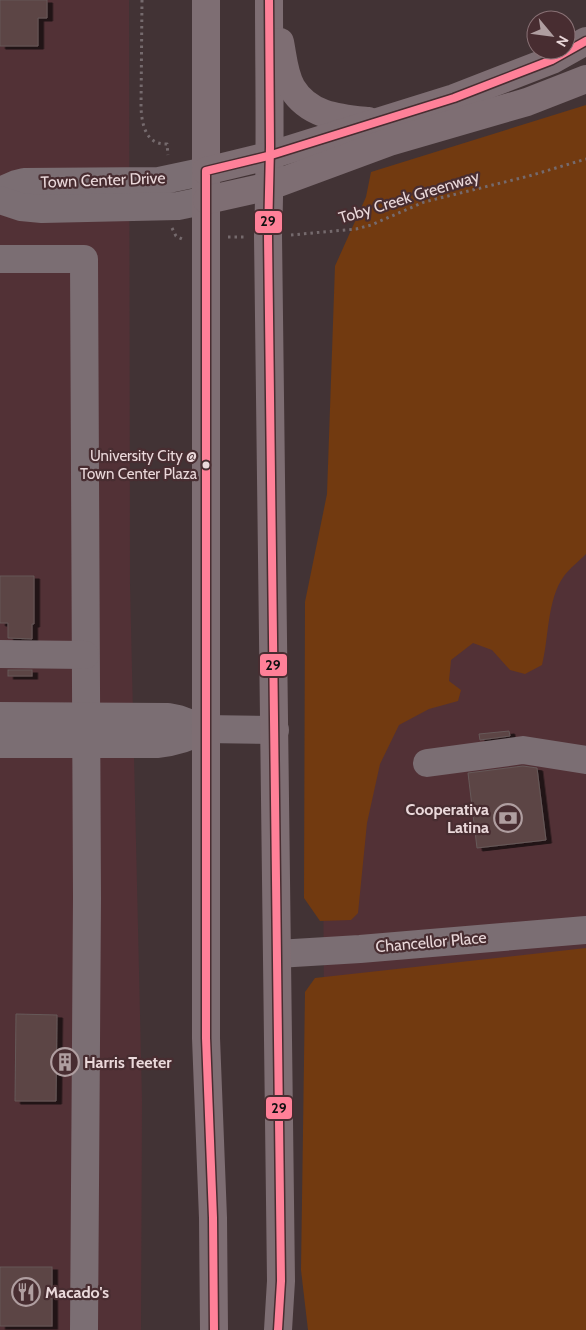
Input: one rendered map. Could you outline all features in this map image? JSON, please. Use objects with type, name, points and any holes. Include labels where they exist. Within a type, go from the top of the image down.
[{"type":"main road","points":[[206,0],[206,1038],[213,1218],[214,1330]]},
{"type":"main road","points":[[271,0],[285,71],[292,88],[301,99],[318,112],[340,118],[375,122]]},
{"type":"main road","points":[[271,0],[268,236],[281,1281],[278,1330]]},
{"type":"main road","points":[[206,171],[268,156],[454,98],[552,60],[586,41]]},
{"type":"main road","points":[[207,200],[270,186],[389,142],[527,102],[586,79]]},
{"type":"street","name":"Town Center Drive","points":[[0,191],[24,182],[159,182],[206,171]]},
{"type":"street","name":"Town Center Drive","points":[[0,200],[21,207],[42,209],[178,206],[207,200]]},
{"type":"street","points":[[0,259],[84,260],[87,922],[84,1330]]},
{"type":"street","points":[[0,654],[85,654]]},
{"type":"street","points":[[0,716],[168,717],[205,729],[275,730]]},
{"type":"street","points":[[0,744],[173,742],[188,738],[205,729]]},
{"type":"street","points":[[427,763],[523,750],[586,760]]},
{"type":"street","name":"Chancellor Place","points":[[277,954],[586,930]]},
{"type":"path","points":[[142,0],[141,118],[148,136],[158,143],[167,144],[168,160]]},
{"type":"path","name":"Toby Creek Greenway","points":[[296,235],[356,229],[371,225],[424,202],[529,176],[586,159]]},
{"type":"path","points":[[172,226],[176,236],[183,239]]},
{"type":"path","points":[[230,237],[242,237]]},
{"type":"shaded area","points":[[0,0],[129,0],[130,584],[142,1100],[141,1330],[0,1330]]},
{"type":"shaded area","points":[[586,105],[586,554],[566,573],[558,585],[551,607],[542,665],[525,674],[510,670],[492,650],[473,643],[451,660],[449,681],[461,690],[458,701],[429,709],[399,725],[380,764],[367,823],[358,913],[351,920],[320,921],[304,898],[305,602],[327,494],[335,266],[366,197],[371,172]]},
{"type":"shaded area","points":[[586,113],[586,1330],[317,1330],[324,1018],[323,840]]},
{"type":"shaded area","points":[[586,948],[586,1330],[308,1330],[301,1270],[305,992],[315,978]]},
{"type":"building","points":[[0,0],[47,0],[47,18],[38,18],[38,46],[0,46]]},
{"type":"building","points":[[0,576],[34,576],[34,624],[32,624],[32,639],[8,638],[8,623],[0,623]]},
{"type":"building","points":[[8,670],[32,670],[32,676],[8,676]]},
{"type":"building","points":[[509,731],[510,736],[480,740],[479,734]]},
{"type":"building","name":"Cooperativa Latina","points":[[523,766],[537,768],[546,840],[477,848],[468,773]]},
{"type":"building","points":[[16,1014],[57,1015],[56,1101],[15,1101]]},
{"type":"building","name":"Macado's","points":[[0,1267],[52,1267],[52,1326],[0,1326]]},
{"type":"transit line","name":"29","points":[[269,0],[270,147],[268,236],[281,1281],[278,1330]]},
{"type":"transit line","name":"29","points":[[214,1330],[213,1218],[206,1038],[206,171],[268,156],[454,98],[552,60],[586,41]]},
{"type":"place","name":"University City @ Town Center Plaza","points":[[206,465]]},
{"type":"place","name":"Cooperativa Latina","points":[[508,818]]},
{"type":"place","name":"Harris Teeter","points":[[65,1062]]},
{"type":"place","name":"Macado's","points":[[26,1292]]}]
